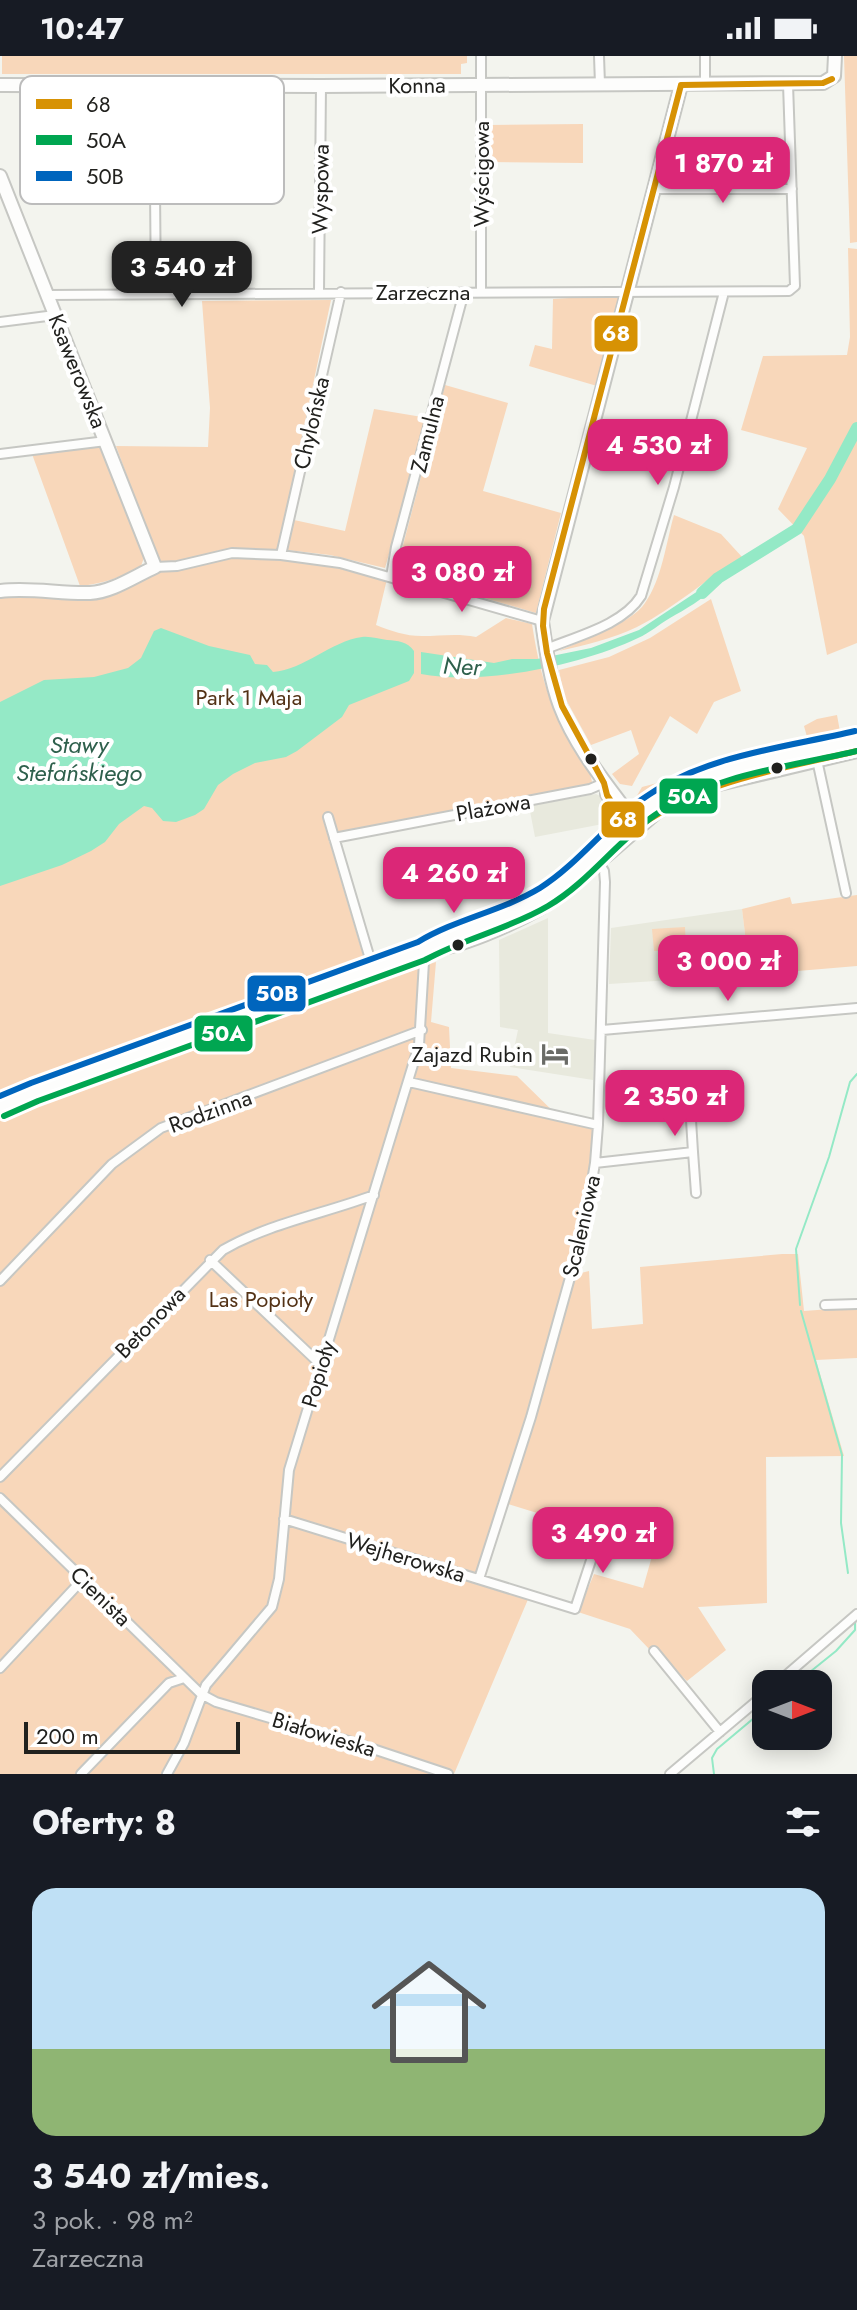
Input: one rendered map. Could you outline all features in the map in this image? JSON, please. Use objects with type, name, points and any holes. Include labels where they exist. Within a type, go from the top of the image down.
[{"type":"street","name":"Wyścigowa","points":[[481,56],[481,292]]},
{"type":"street","points":[[599,56],[600,84]]},
{"type":"street","points":[[705,56],[705,85]]},
{"type":"street","name":"Konna","points":[[284,86],[823,83],[832,79],[835,56]]},
{"type":"street","points":[[654,189],[792,189],[788,84]]},
{"type":"street","name":"Konna","points":[[0,85],[20,85]]},
{"type":"street","points":[[632,826],[607,795],[604,783],[565,716],[551,672],[542,621],[681,85]]},
{"type":"street","name":"Wyspowa","points":[[319,292],[321,86]]},
{"type":"street","name":"Ksawerowska","points":[[0,176],[155,567]]},
{"type":"street","name":"Zarzeczna","points":[[47,295],[789,291],[795,286],[792,189]]},
{"type":"street","points":[[155,204],[156,294]]},
{"type":"street","name":"Chylońska","points":[[281,555],[341,292]]},
{"type":"street","name":"Zamulna","points":[[391,577],[396,547],[464,292]]},
{"type":"street","points":[[547,651],[615,619],[641,596],[674,487],[724,292]]},
{"type":"street","points":[[0,322],[55,315]]},
{"type":"street","points":[[0,454],[106,441]]},
{"type":"street","points":[[0,591],[95,592],[111,588],[155,567],[177,566],[232,553],[281,555],[340,563],[542,621]]},
{"type":"street","points":[[422,951],[437,941],[504,916],[545,896],[632,826],[660,799],[700,780],[857,741]]},
{"type":"street","points":[[0,1107],[422,951],[451,946],[536,911],[573,886],[599,863],[632,826],[702,788],[857,751]]},
{"type":"street","points":[[817,760],[846,893]]},
{"type":"street","name":"Plażowa","points":[[334,838],[590,789],[604,783]]},
{"type":"street","points":[[328,817],[373,969]]},
{"type":"street","name":"Scaleniowa","points":[[479,1579],[533,1412],[585,1224],[595,1163],[602,1030],[605,880],[599,863]]},
{"type":"street","name":"Popioły","points":[[167,1774],[184,1743],[201,1694],[272,1607],[279,1579],[289,1470],[409,1082],[422,1030],[422,951]]},
{"type":"street","points":[[602,1030],[857,1008]]},
{"type":"street","name":"Rodzinna","points":[[0,1281],[112,1164],[161,1128],[422,1030]]},
{"type":"street","points":[[409,1082],[598,1125]]},
{"type":"street","points":[[689,1088],[696,1193]]},
{"type":"street","points":[[595,1163],[693,1152]]},
{"type":"street","name":"Betonowa","points":[[0,1477],[210,1260],[246,1237],[270,1227],[330,1212],[374,1195]]},
{"type":"street","points":[[210,1260],[320,1364]]},
{"type":"street","points":[[825,1305],[857,1304]]},
{"type":"street","name":"Cienista","points":[[0,1498],[201,1694]]},
{"type":"street","name":"Wejherowska","points":[[284,1519],[575,1609],[601,1530]]},
{"type":"street","points":[[0,1668],[84,1578]]},
{"type":"street","points":[[792,1670],[857,1614]]},
{"type":"street","points":[[654,1651],[720,1732]]},
{"type":"street","points":[[81,1774],[169,1683],[184,1678]]},
{"type":"street","name":"Białowieska","points":[[201,1694],[216,1702],[448,1774]]},
{"type":"street","points":[[670,1774],[752,1705]]},
{"type":"shaded area","points":[[596,794],[600,796],[608,823],[535,837],[529,806]]},
{"type":"shaded area","points":[[742,909],[750,975],[609,984],[611,928]]},
{"type":"shaded area","points":[[548,918],[548,1033],[595,1040],[593,1080],[510,1067],[518,1030],[500,1027],[499,940]]},
{"type":"green space","points":[[2,56],[467,56],[467,63],[461,64],[461,74],[2,74]]},
{"type":"green space","points":[[844,56],[857,56],[857,242],[850,243]]},
{"type":"green space","points":[[583,124],[583,163],[489,162],[490,125]]},
{"type":"green space","points":[[848,248],[857,249],[857,643],[827,655],[804,536],[778,509],[807,448],[741,430],[763,356],[847,355],[850,337]]},
{"type":"green space","points":[[618,295],[597,386],[529,366],[535,345],[552,349],[553,299]]},
{"type":"green space","points":[[331,300],[278,549],[220,550],[177,563],[158,561],[116,446],[208,447],[210,408],[202,301]]},
{"type":"green space","points":[[445,385],[508,403],[483,491],[561,513],[536,613],[396,572]]},
{"type":"green space","points":[[374,409],[428,418],[385,568],[330,555],[287,550],[294,520],[345,531]]},
{"type":"green space","points":[[101,446],[146,552],[141,566],[134,570],[104,582],[80,586],[32,454]]},
{"type":"green space","points":[[674,515],[721,534],[743,558],[637,627],[559,651],[618,625],[645,603],[660,572]]},
{"type":"green space","points":[[227,555],[288,557],[387,579],[376,625],[404,634],[476,637],[506,618],[532,624],[541,670],[552,704],[582,756],[592,782],[336,833],[333,821],[324,823],[371,982],[436,962],[431,1022],[449,1027],[451,1068],[517,1076],[564,1122],[593,1127],[591,1171],[565,1277],[589,1271],[592,1329],[643,1324],[640,1267],[782,1254],[798,1254],[804,1311],[857,1307],[857,1358],[816,1360],[844,1456],[766,1457],[767,1603],[698,1607],[726,1650],[687,1681],[630,1629],[578,1612],[594,1574],[643,1588],[654,1549],[498,1501],[479,1582],[529,1597],[454,1774],[0,1774],[0,596],[28,592],[86,597],[160,570],[190,567]]},
{"type":"green space","points":[[711,599],[741,691],[714,702],[697,734],[670,716],[632,786],[620,784],[612,774],[639,754],[631,730],[591,745],[564,696],[559,670],[609,657],[650,638]]},
{"type":"green space","points":[[837,715],[841,737],[809,744],[804,726],[817,719]]},
{"type":"green space","points":[[661,782],[664,791],[644,805],[631,806],[642,787]]},
{"type":"green space","points":[[857,895],[857,966],[750,975],[742,909],[790,897],[792,904]]},
{"type":"green space","points":[[685,927],[686,949],[654,951],[652,929]]},
{"type":"water","points":[[713,581],[715,586],[705,596],[647,634],[589,657],[502,675],[446,677],[421,674],[421,652],[494,663],[537,659],[591,648],[639,630]]},
{"type":"water","name":"Stawy Stefańskiego","points":[[161,628],[209,646],[250,655],[255,664],[267,665],[273,672],[296,666],[339,644],[362,637],[399,641],[414,651],[414,673],[409,681],[349,705],[342,717],[297,751],[286,757],[255,763],[233,774],[218,785],[204,809],[195,815],[176,822],[163,821],[152,808],[144,806],[119,824],[105,842],[91,851],[62,865],[0,886],[0,702],[44,680],[94,677],[128,668],[141,658],[154,631]]},
{"type":"waterway","name":"Ner","points":[[702,593],[718,578],[797,529],[830,479],[857,428]]},
{"type":"waterway","points":[[800,1305],[796,1249],[829,1157],[850,1082],[857,1074]]},
{"type":"waterway","points":[[801,1311],[842,1455],[841,1523],[848,1573]]},
{"type":"waterway","points":[[812,1670],[855,1630],[855,1621]]},
{"type":"waterway","points":[[714,1774],[712,1758],[717,1749],[752,1720]]},
{"type":"transit line","name":"68","points":[[681,85],[823,83],[832,79]]},
{"type":"transit line","name":"68","points":[[681,85],[544,609],[547,653],[562,706],[604,783],[607,795],[631,832],[658,814],[712,788],[768,771],[857,751]]},
{"type":"transit line","name":"50B","points":[[0,1096],[418,942],[525,896],[567,868],[641,800],[690,773],[744,755],[855,731]]},
{"type":"transit line","name":"50A","points":[[4,1116],[425,960],[533,914],[577,885],[655,815],[701,790],[752,774],[857,751]]},
{"type":"place","name":"Zajazd Rubin","points":[[555,1054]]},
{"type":"park label","name":"Park 1 Maja","points":[[249,697]]},
{"type":"park label","name":"Las Popioły","points":[[261,1299]]}]
